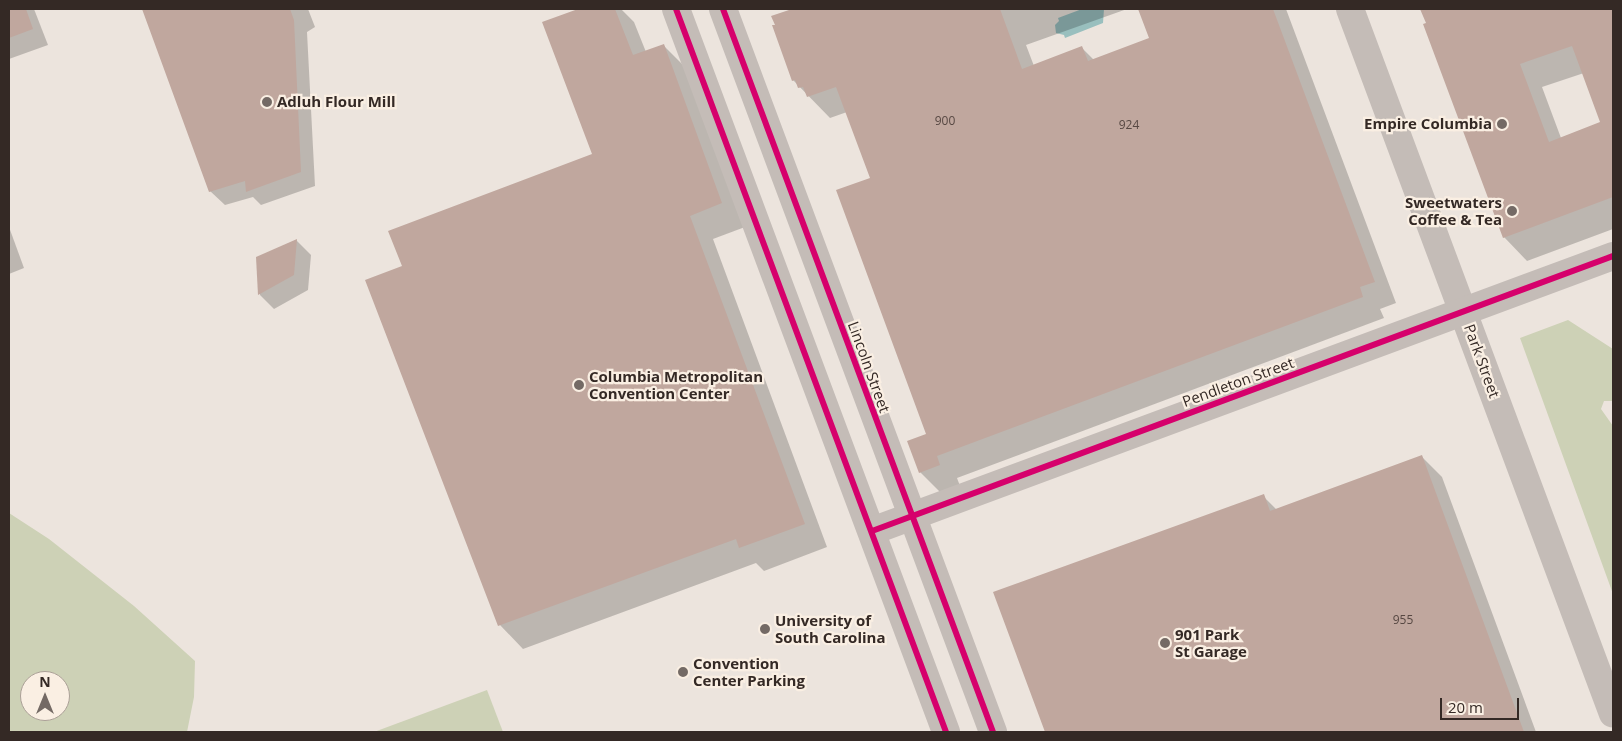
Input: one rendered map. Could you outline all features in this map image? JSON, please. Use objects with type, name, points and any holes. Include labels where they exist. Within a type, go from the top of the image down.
[{"type":"street","points":[[676,9],[946,732]]},
{"type":"street","name":"Lincoln Street","points":[[723,9],[911,517],[994,732]]},
{"type":"street","name":"Park Street","points":[[1350,9],[1613,714]]},
{"type":"street","name":"Pendleton Street","points":[[872,531],[1613,256]]},
{"type":"green space","points":[[1568,320],[1613,349],[1613,401],[1604,401],[1601,409],[1613,426],[1613,594],[1520,338]]},
{"type":"green space","points":[[9,513],[49,539],[134,606],[195,661],[194,697],[187,732],[9,732]]},
{"type":"green space","points":[[487,690],[503,732],[374,732]]},
{"type":"water","points":[[1082,9],[1104,9],[1103,23],[1065,38],[1064,35],[1056,33],[1055,25],[1059,21],[1058,18]]},
{"type":"building","points":[[9,9],[26,9],[33,29],[9,38]]},
{"type":"building","name":"Adluh Flour Mill","points":[[142,9],[290,9],[294,20],[301,172],[246,192],[245,181],[209,192]]},
{"type":"building","name":"Columbia Metropolitan Convention Center","points":[[578,9],[615,9],[633,55],[664,44],[722,203],[690,216],[805,524],[739,548],[736,539],[498,626],[365,280],[402,266],[388,231],[592,154],[542,22]]},
{"type":"building","points":[[792,9],[1000,9],[1022,69],[1082,46],[1088,61],[1149,38],[1138,9],[1273,9],[1375,282],[1360,287],[1363,297],[937,456],[940,465],[919,473],[907,441],[926,434],[836,190],[870,178],[836,87],[807,97],[803,87],[798,88],[795,80],[792,81],[772,25],[775,25],[771,16]]},
{"type":"building","name":"Empire Columbia","points":[[1420,9],[1613,9],[1613,197],[1503,238],[1423,24],[1426,23]],"holes":[[[1572,46],[1600,122],[1549,142],[1520,64]]]},
{"type":"building","points":[[297,239],[294,275],[258,295],[256,257]]},
{"type":"building","points":[[1422,455],[1524,732],[1045,732],[993,592],[1264,494],[1270,511]]},
{"type":"cycle path","points":[[676,9],[946,732]]},
{"type":"cycle path","points":[[723,9],[993,732]]},
{"type":"cycle path","points":[[872,531],[1613,256]]},
{"type":"place","name":"Adluh Flour Mill","points":[[267,102]]},
{"type":"place","name":"Empire Columbia","points":[[1502,124]]},
{"type":"place","name":"Sweetwaters Coffee & Tea","points":[[1512,211]]},
{"type":"place","name":"Columbia Metropolitan Convention Center","points":[[579,385]]},
{"type":"place","name":"University of South Carolina","points":[[765,629]]},
{"type":"place","name":"901 Park St Garage","points":[[1165,643]]},
{"type":"place","name":"Convention Center Parking","points":[[683,672]]}]
